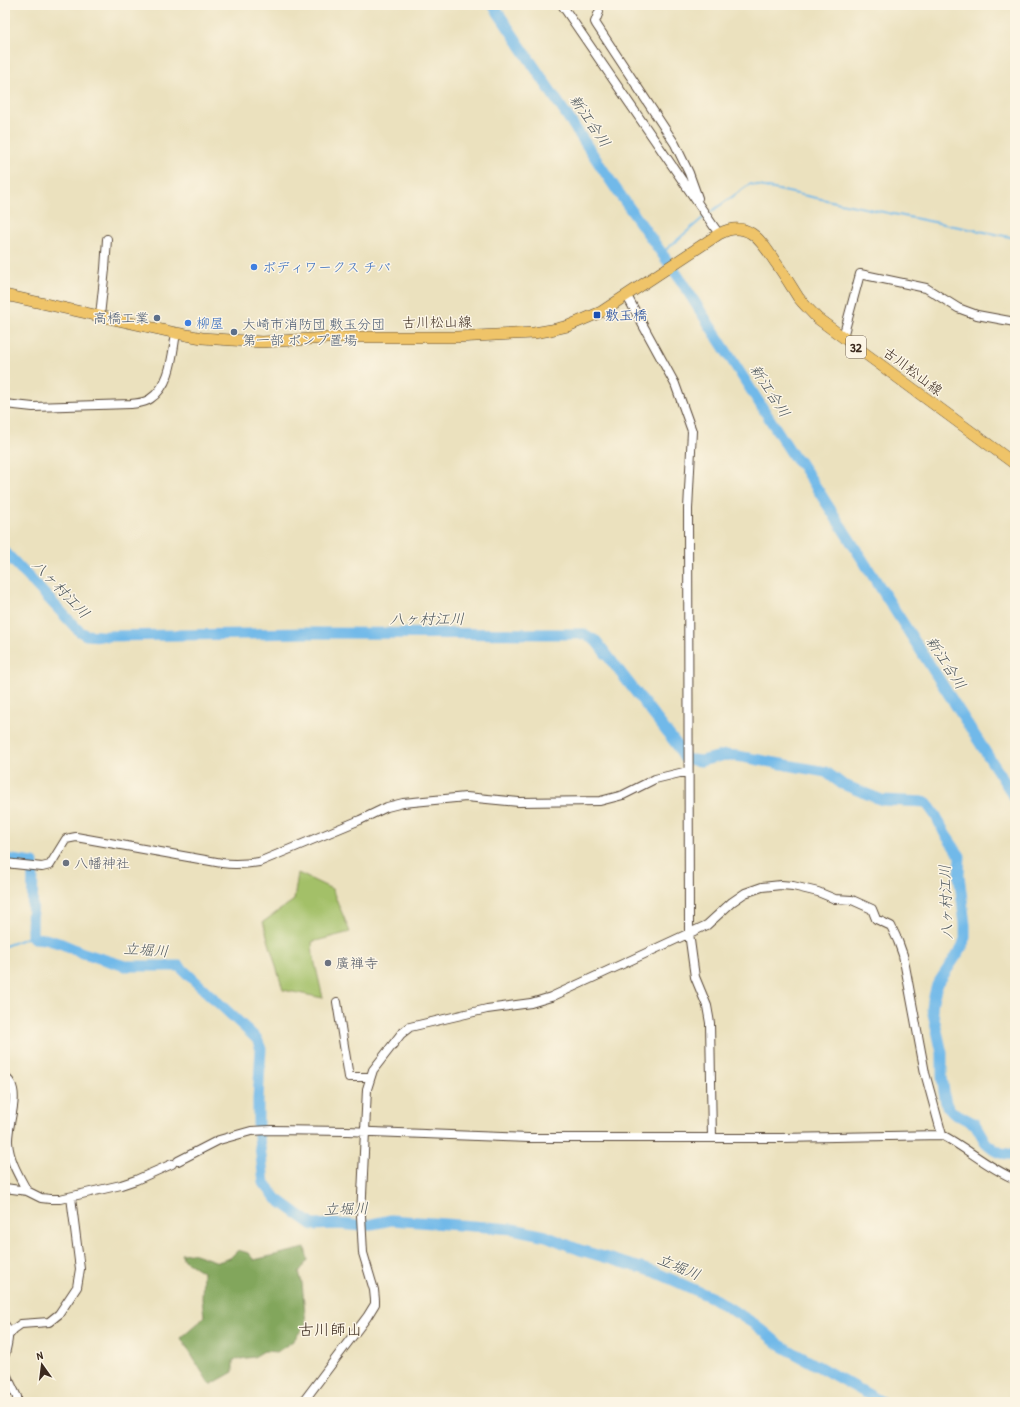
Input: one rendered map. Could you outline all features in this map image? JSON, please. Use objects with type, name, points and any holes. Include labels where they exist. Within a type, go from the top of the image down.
[{"type":"main road","name":"古川松山線","points":[[716,236],[726,230],[742,229],[752,233],[762,241],[800,299],[817,318],[1015,464]]},
{"type":"main road","name":"32","points":[[627,296],[716,236]]},
{"type":"main road","name":"古川松山線","points":[[5,295],[202,338],[262,342],[343,337],[457,337],[534,333],[568,326],[583,321],[627,296]]},
{"type":"street","points":[[562,5],[703,210]]},
{"type":"street","points":[[599,12],[595,22],[596,24],[675,144],[689,173],[703,210],[716,236]]},
{"type":"street","points":[[100,316],[107,239]]},
{"type":"street","points":[[842,337],[860,274],[926,288],[958,308],[977,315],[1015,322]]},
{"type":"street","points":[[627,296],[675,384],[692,431],[688,509],[689,933],[695,977],[707,1006],[710,1024],[712,1138]]},
{"type":"street","points":[[5,404],[33,407],[131,404],[145,402],[162,388],[166,381],[176,333]]},
{"type":"street","points":[[5,863],[37,865],[42,867],[50,865],[66,839],[76,836],[222,863],[242,865],[259,862],[360,820],[387,807],[403,803],[466,797],[518,802],[600,801],[623,795],[656,779],[688,770]]},
{"type":"street","points":[[302,1402],[362,1324],[375,1304],[374,1290],[366,1265],[361,1236],[367,1089],[373,1070],[401,1034],[410,1027],[487,1009],[531,1003],[551,997],[707,925],[732,902],[745,893],[762,887],[781,885],[793,886],[835,898],[852,900],[872,909],[876,919],[891,926],[903,955],[925,1074],[942,1135]]},
{"type":"street","points":[[337,1002],[349,1077],[370,1077]]},
{"type":"street","points":[[5,1077],[11,1083],[14,1092],[8,1143],[17,1172],[27,1191]]},
{"type":"street","points":[[5,1188],[27,1191],[41,1198],[50,1199],[71,1197],[122,1185],[136,1180],[219,1140],[251,1131],[271,1130],[529,1138],[781,1138],[942,1135],[997,1170],[1015,1179]]},
{"type":"street","points":[[8,1336],[21,1324],[49,1322],[59,1314],[77,1287],[80,1269],[71,1197]]},
{"type":"street","points":[[5,1325],[7,1326],[8,1336],[5,1354]]},
{"type":"street","points":[[5,1372],[17,1397],[17,1402]]},
{"type":"green space","points":[[298,873],[332,889],[350,932],[312,942],[313,955],[323,998],[283,990],[263,922],[294,900]]},
{"type":"green space","points":[[305,1248],[308,1260],[299,1272],[302,1283],[306,1324],[293,1341],[277,1352],[264,1351],[254,1357],[233,1360],[233,1372],[210,1385],[181,1338],[204,1316],[202,1299],[203,1272],[184,1260],[181,1254],[192,1253],[218,1262],[230,1258],[238,1250],[248,1253],[254,1260]]},
{"type":"waterway","name":"新江合川","points":[[493,5],[616,189],[678,276],[796,460],[800,462],[1015,798]]},
{"type":"waterway","points":[[708,214],[750,184],[1015,238]]},
{"type":"waterway","points":[[661,254],[704,217]]},
{"type":"waterway","name":"八ヶ村江川","points":[[5,552],[79,631],[86,635],[101,636]]},
{"type":"waterway","name":"八ヶ村江川","points":[[107,636],[311,633],[584,634],[596,641],[677,745],[684,758],[688,759]]},
{"type":"waterway","name":"八ヶ村江川","points":[[693,760],[701,761],[725,755],[737,756],[826,772],[842,784],[882,800],[926,802],[960,856],[959,875],[965,925],[965,939],[962,947],[937,985],[933,1000],[932,1009],[942,1053],[942,1077],[945,1099],[947,1106],[952,1112],[975,1124],[986,1143],[1001,1153],[1015,1155]]},
{"type":"waterway","name":"立堀川","points":[[5,859],[33,863],[32,936],[34,938],[45,939],[62,944],[83,953],[125,966],[179,966],[257,1039],[261,1049],[258,1128],[264,1183],[277,1199],[313,1225],[337,1224],[363,1226],[391,1220],[513,1229],[546,1236],[580,1250],[655,1272],[713,1298],[756,1325],[780,1345],[882,1402]]},
{"type":"waterway","points":[[5,946],[32,936]]},
{"type":"place","name":"ボディワークス チバ","points":[[254,267]]},
{"type":"place","name":"敷玉橋","points":[[597,315]]},
{"type":"place","name":"高橋工業","points":[[157,318]]},
{"type":"place","name":"柳屋","points":[[188,323]]},
{"type":"place","name":"大崎市消防団 敷玉分団 第一部 ポンプ置場","points":[[234,332]]},
{"type":"place","name":"八幡神社","points":[[66,863]]},
{"type":"place","name":"廣禅寺","points":[[328,963]]},
{"type":"district","name":"古川師山","points":[[330,1329]]}]
